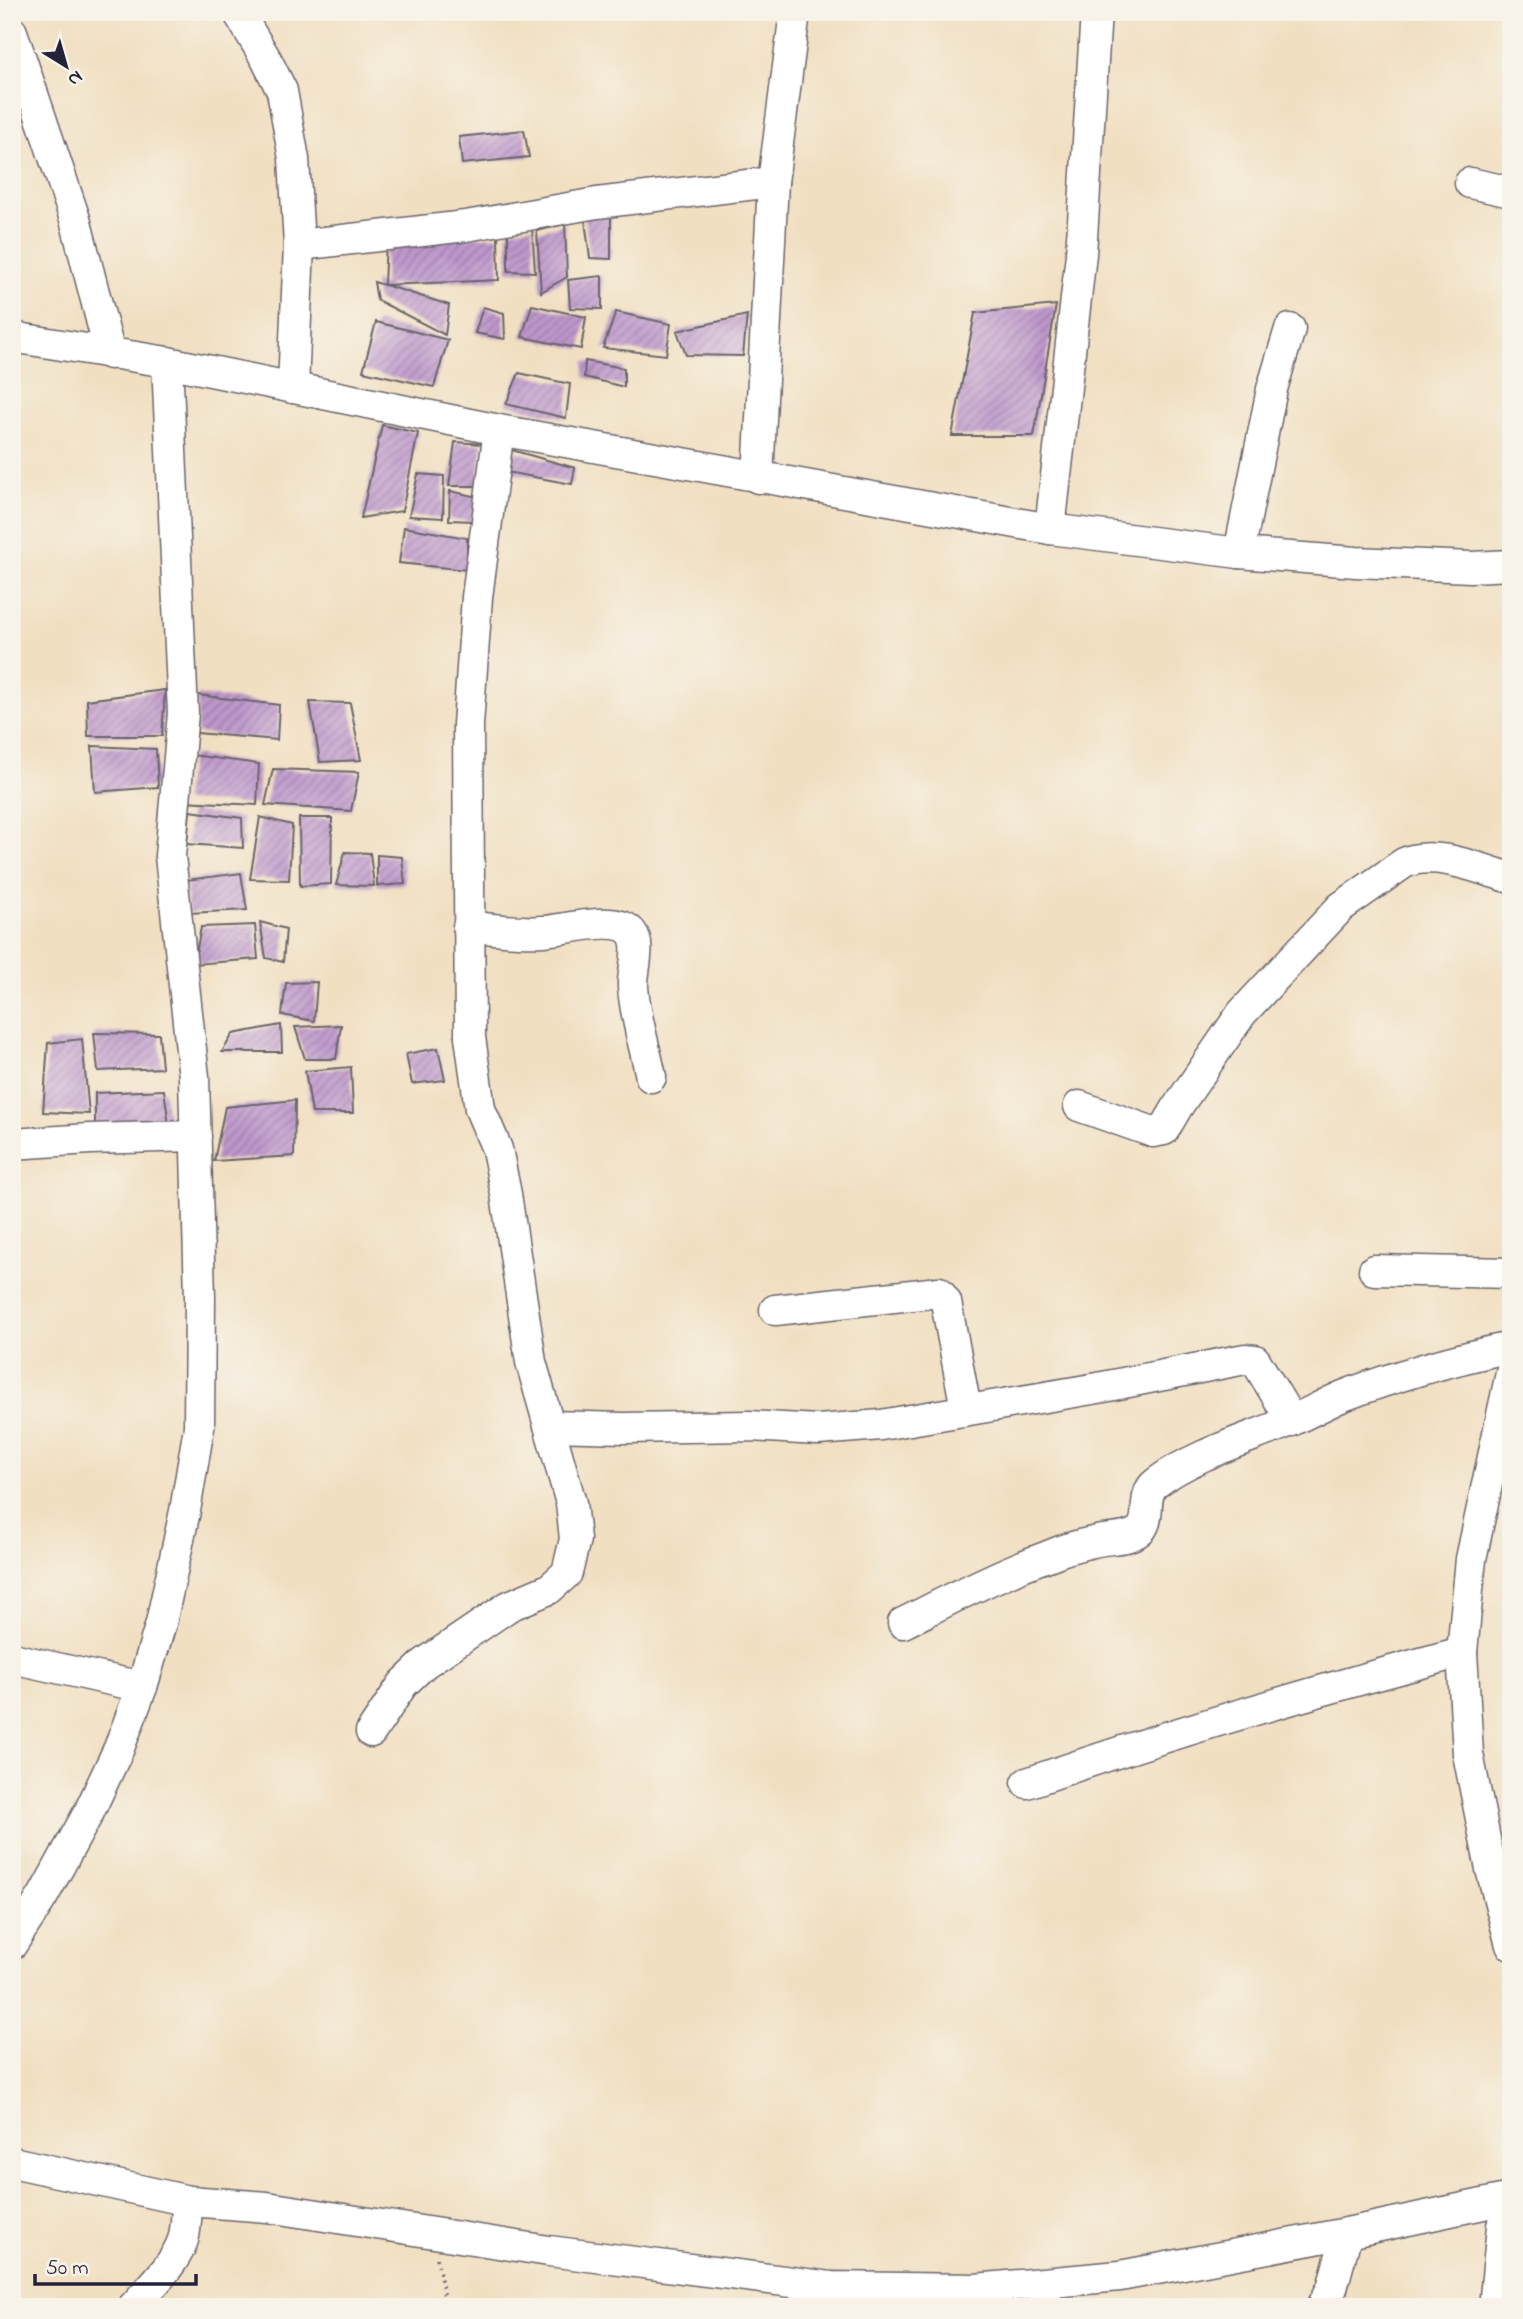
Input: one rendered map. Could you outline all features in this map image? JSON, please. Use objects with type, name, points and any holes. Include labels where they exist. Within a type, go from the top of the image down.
[{"type":"street","points":[[237,12],[266,59],[287,108],[294,159],[299,246],[293,388]]},
{"type":"street","points":[[758,478],[773,182],[794,12]]},
{"type":"street","points":[[1050,529],[1082,254],[1096,12]]},
{"type":"street","points":[[12,32],[75,219],[110,354]]},
{"type":"street","points":[[299,246],[466,226],[597,203],[773,182]]},
{"type":"street","points":[[1469,183],[1511,192]]},
{"type":"street","points":[[1239,553],[1272,389],[1290,329]]},
{"type":"street","points":[[12,337],[167,362],[499,430],[1050,529],[1239,553],[1471,567],[1511,565]]},
{"type":"street","points":[[12,1944],[43,1896],[89,1812],[119,1748],[142,1687],[161,1623],[185,1511],[199,1427],[200,1297],[191,1036],[170,856],[183,713],[167,362]]},
{"type":"street","points":[[371,1732],[403,1684],[425,1662],[509,1606],[549,1589],[567,1573],[575,1539],[571,1503],[531,1362],[506,1194],[497,1149],[480,1109],[470,1037],[468,724],[477,597],[499,430]]},
{"type":"street","points":[[1079,1106],[1153,1132],[1164,1130],[1242,1013],[1341,907],[1404,863],[1415,858],[1428,857],[1473,866],[1511,878]]},
{"type":"street","points":[[468,927],[542,932],[603,924],[627,928],[634,935],[636,946],[633,985],[638,1024],[651,1077]]},
{"type":"street","points":[[12,1144],[196,1136]]},
{"type":"street","points":[[1374,1270],[1511,1273]]},
{"type":"street","points":[[775,1310],[939,1292],[946,1302],[966,1409]]},
{"type":"street","points":[[904,1623],[971,1588],[1048,1555],[1094,1542],[1130,1536],[1141,1530],[1146,1500],[1153,1485],[1181,1467],[1387,1380],[1439,1363],[1511,1347]]},
{"type":"street","points":[[551,1426],[750,1426],[818,1430],[881,1425],[1098,1388],[1245,1359],[1255,1360],[1292,1420]]},
{"type":"street","points":[[1511,1373],[1471,1559],[1462,1652],[1468,1754],[1491,1869],[1511,1945]]},
{"type":"street","points":[[1027,1783],[1267,1704],[1462,1652]]},
{"type":"street","points":[[12,1658],[142,1687]]},
{"type":"street","points":[[12,2162],[189,2202],[267,2207],[549,2251],[831,2287],[962,2289],[1120,2276],[1510,2199],[1502,2226],[1494,2307]]},
{"type":"street","points":[[133,2307],[172,2261],[185,2232],[185,2214],[189,2202]]},
{"type":"street","points":[[1322,2307],[1332,2288],[1347,2233]]},
{"type":"path","points":[[431,2232],[443,2280],[446,2307]]},
{"type":"building","points":[[524,130],[529,157],[462,164],[459,137]]},
{"type":"building","points":[[584,213],[611,214],[611,259],[590,258]]},
{"type":"building","points":[[565,224],[567,277],[541,292],[537,231]]},
{"type":"building","points":[[532,226],[535,272],[508,271],[508,231]]},
{"type":"building","points":[[498,236],[499,280],[385,285],[449,305],[445,335],[377,300],[374,282],[384,285],[386,241]]},
{"type":"building","points":[[602,276],[602,309],[570,308],[568,280]]},
{"type":"building","points":[[532,305],[586,317],[581,349],[522,337]]},
{"type":"building","points":[[1056,305],[1034,436],[952,436],[975,313]]},
{"type":"building","points":[[483,307],[504,313],[505,339],[475,333]]},
{"type":"building","points":[[616,312],[671,324],[666,355],[603,348]]},
{"type":"building","points":[[747,315],[743,356],[686,355],[677,331]]},
{"type":"building","points":[[376,322],[448,340],[434,387],[363,371]]},
{"type":"building","points":[[585,361],[624,368],[624,387],[584,377]]},
{"type":"building","points":[[519,373],[570,384],[566,418],[506,404]]},
{"type":"building","points":[[382,425],[418,433],[402,511],[361,518]]},
{"type":"building","points":[[455,442],[483,444],[477,486],[449,486]]},
{"type":"building","points":[[508,449],[575,468],[572,484],[501,471]]},
{"type":"building","points":[[418,474],[444,476],[443,518],[409,516]]},
{"type":"building","points":[[450,491],[478,497],[473,521],[449,520]]},
{"type":"building","points":[[404,527],[467,538],[467,570],[399,563]]},
{"type":"building","points":[[165,690],[162,736],[88,736],[87,700]]},
{"type":"building","points":[[198,695],[279,705],[277,740],[197,733]]},
{"type":"building","points":[[310,702],[350,703],[361,760],[320,762]]},
{"type":"building","points":[[92,746],[156,749],[158,787],[95,792]]},
{"type":"building","points":[[192,755],[259,764],[257,805],[183,801]]},
{"type":"building","points":[[273,769],[359,772],[351,811],[265,805]]},
{"type":"building","points":[[190,811],[242,818],[243,848],[187,844]]},
{"type":"building","points":[[260,817],[292,825],[289,880],[250,879]]},
{"type":"building","points":[[299,818],[332,818],[331,884],[300,886]]},
{"type":"building","points":[[345,852],[370,853],[374,886],[336,885]]},
{"type":"building","points":[[377,855],[402,857],[405,884],[377,886]]},
{"type":"building","points":[[241,873],[247,910],[188,913],[186,880]]},
{"type":"building","points":[[260,922],[286,929],[283,962],[266,958]]},
{"type":"building","points":[[255,925],[258,959],[194,964],[201,927]]},
{"type":"building","points":[[317,982],[314,1021],[282,1015],[286,983]]},
{"type":"building","points":[[281,1025],[282,1052],[222,1052],[233,1034]]},
{"type":"building","points":[[341,1025],[336,1059],[305,1059],[295,1027]]},
{"type":"building","points":[[94,1033],[159,1034],[162,1068],[98,1071]]},
{"type":"building","points":[[82,1039],[89,1114],[43,1112],[48,1043]]},
{"type":"building","points":[[438,1048],[445,1080],[412,1084],[406,1054]]},
{"type":"building","points":[[351,1067],[353,1113],[312,1113],[305,1071]]},
{"type":"building","points":[[164,1090],[169,1125],[95,1125],[95,1093]]},
{"type":"building","points":[[295,1100],[294,1156],[214,1161],[225,1107]]}]
